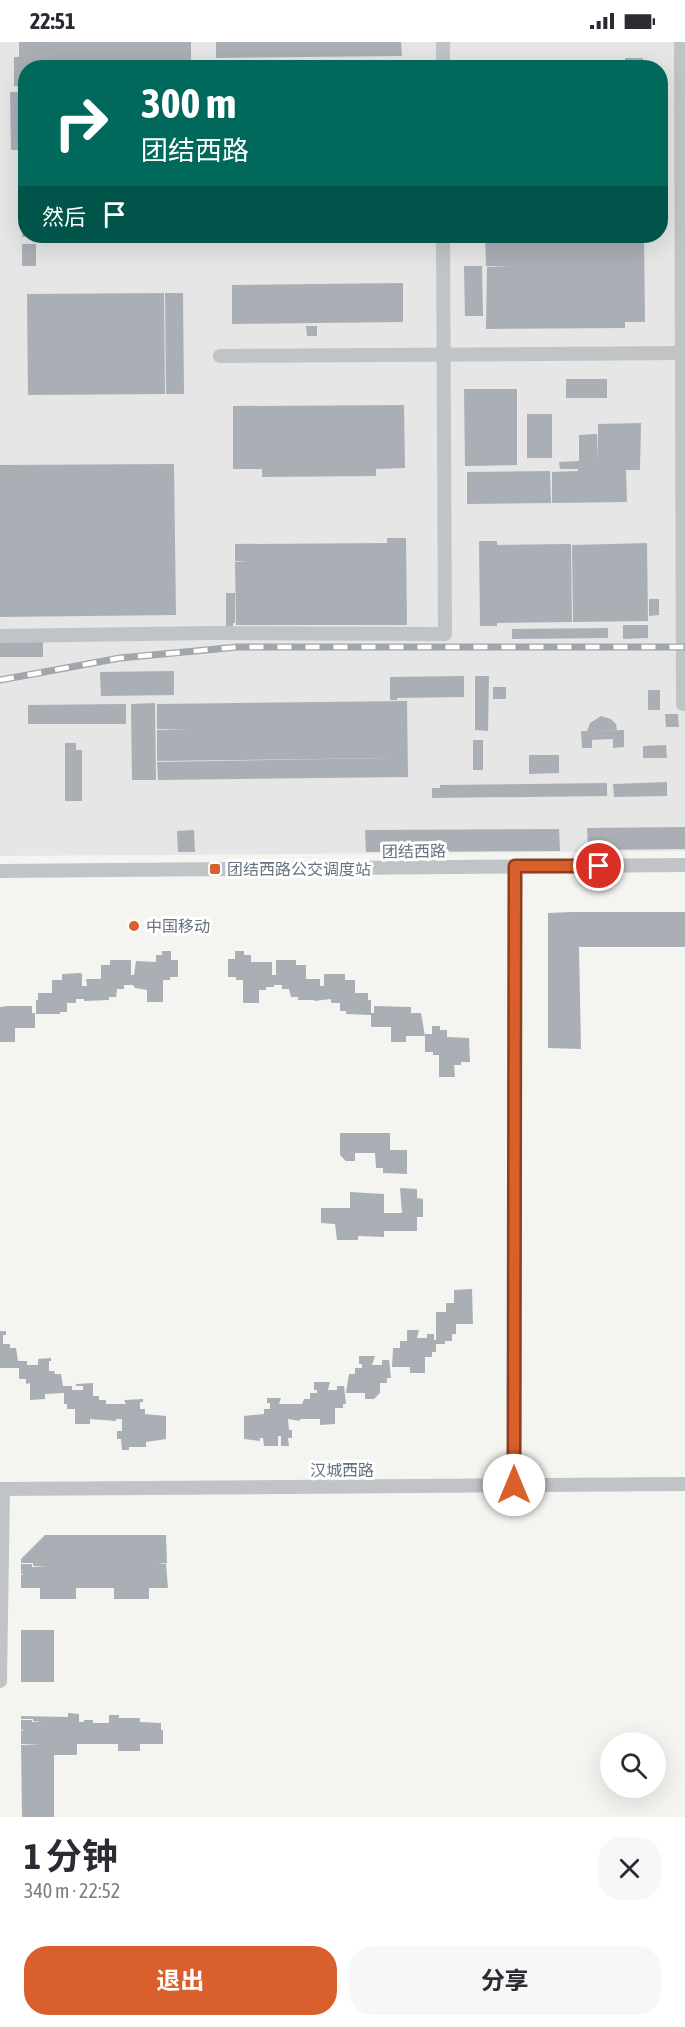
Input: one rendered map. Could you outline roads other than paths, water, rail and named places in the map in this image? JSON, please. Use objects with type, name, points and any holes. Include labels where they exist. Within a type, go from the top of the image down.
[{"type":"street","points":[[443,42],[443,60]]},
{"type":"street","points":[[681,42],[684,353],[683,704]]},
{"type":"street","points":[[0,636],[212,633],[445,634],[443,243]]},
{"type":"street","points":[[220,356],[684,353]]},
{"type":"street","name":"团结西路","points":[[0,871],[685,865]]},
{"type":"street","points":[[514,1485],[515,866]]},
{"type":"street","name":"汉城西路","points":[[2,1489],[685,1484]]},
{"type":"street","points":[[0,1681],[2,1489]]},
{"type":"railway","points":[[0,680],[120,658],[238,647],[685,647]]},
{"type":"place","name":"团结西路公交调度站","points":[[215,869]]},
{"type":"place","name":"中国移动","points":[[134,926]]}]
